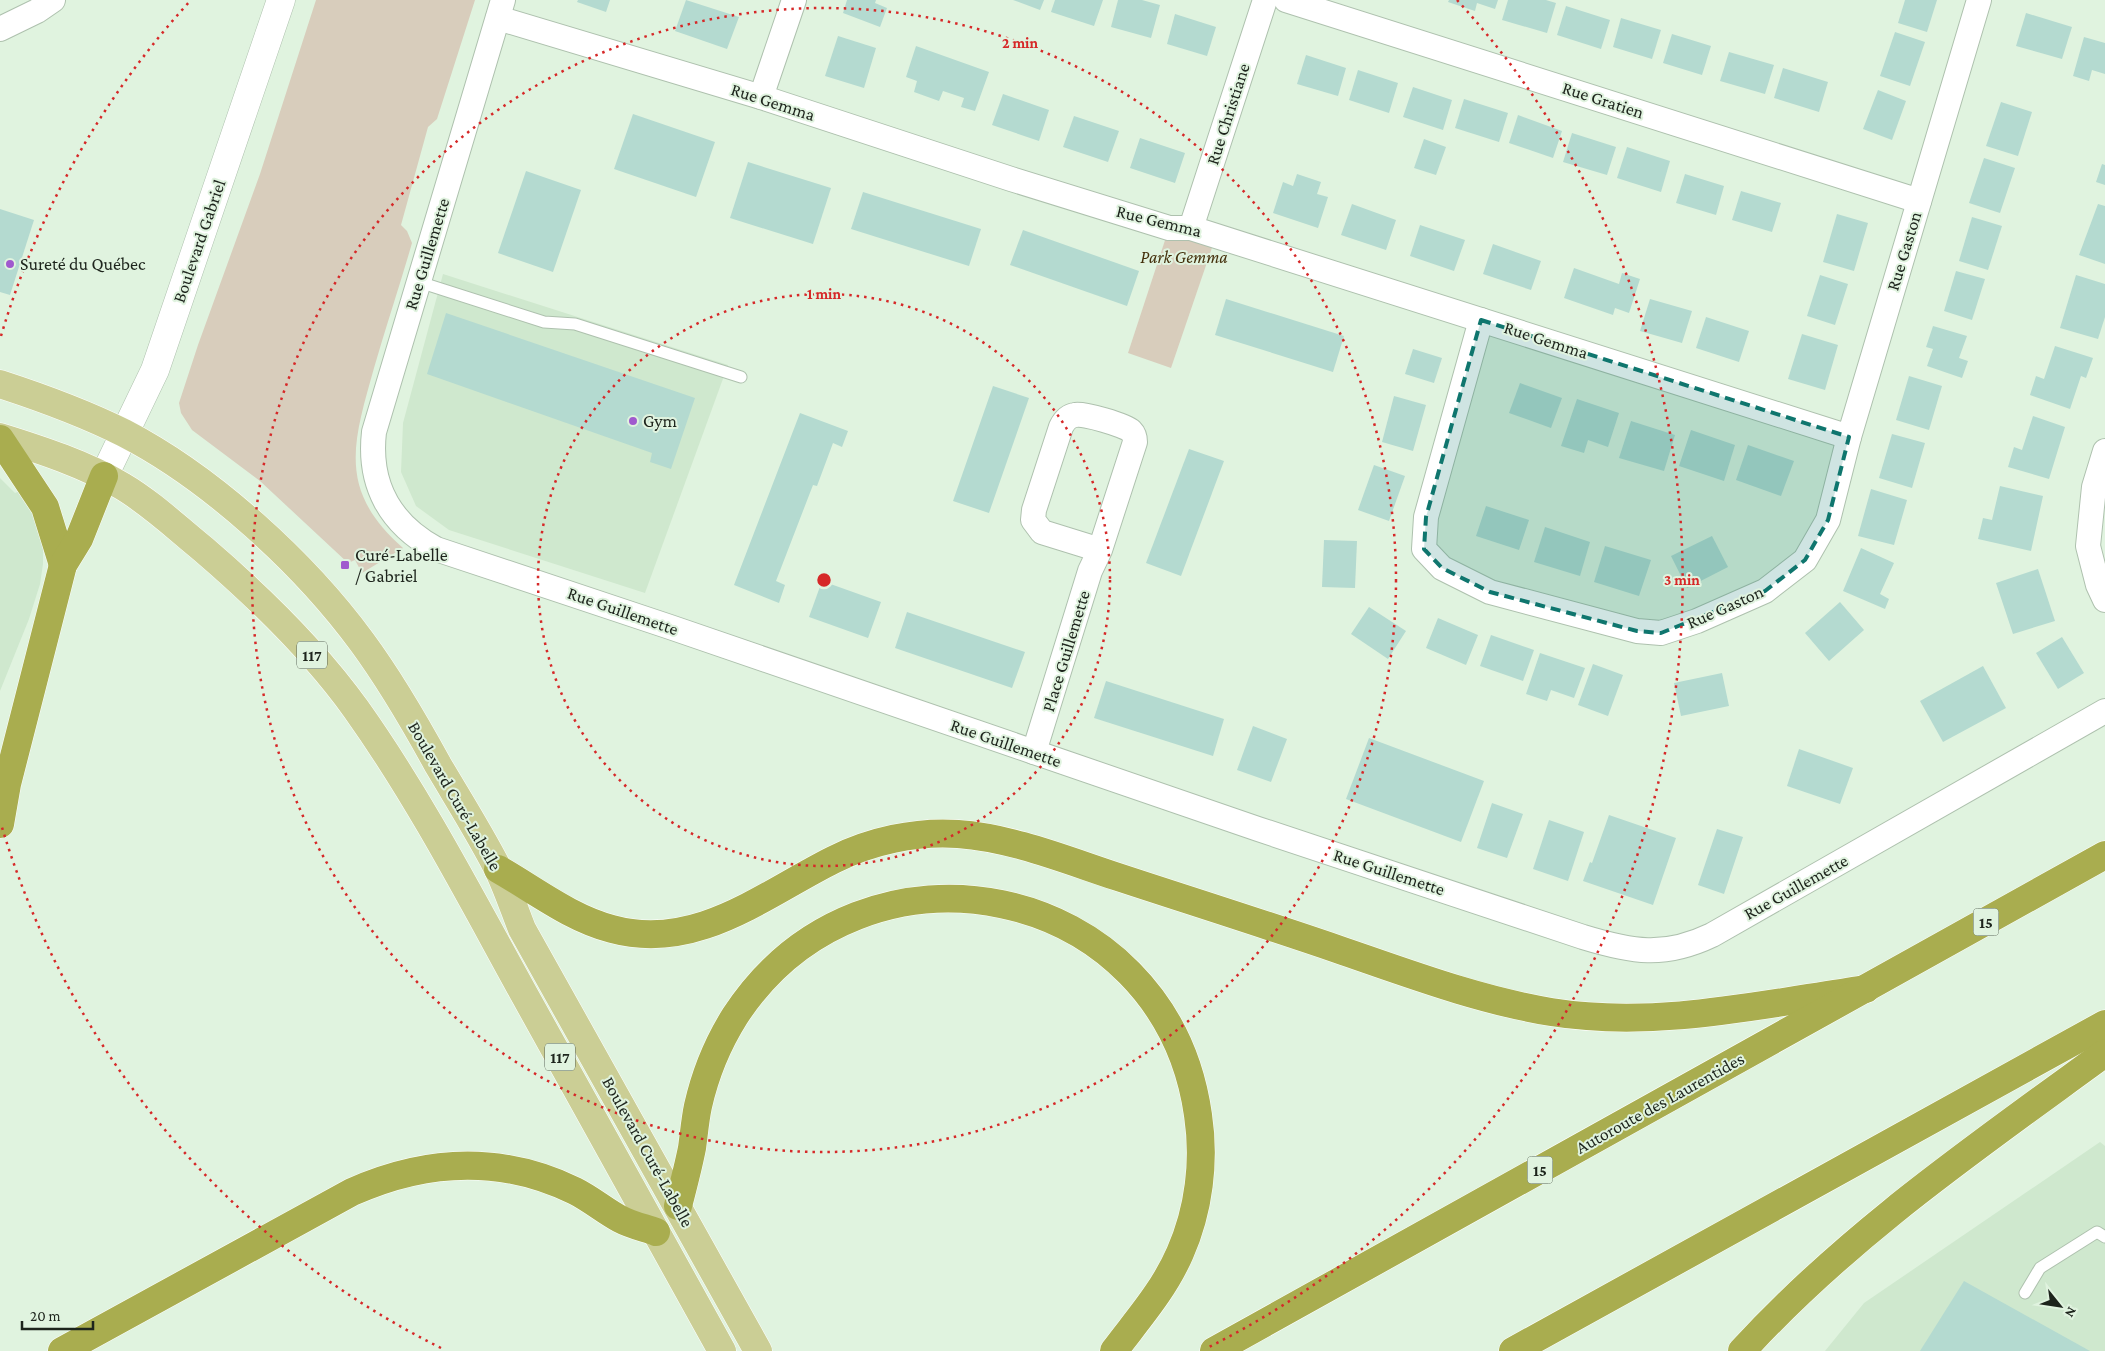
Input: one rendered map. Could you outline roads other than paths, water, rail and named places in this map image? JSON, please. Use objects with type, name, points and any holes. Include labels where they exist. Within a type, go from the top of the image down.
[{"type":"highway","points":[[0,438],[45,507],[63,564]]},
{"type":"highway","points":[[0,824],[7,784],[63,564],[79,539],[104,476]]},
{"type":"highway","points":[[498,869],[578,917],[594,924],[617,931],[658,934],[679,932],[723,919],[764,900],[834,859],[868,846],[905,836],[956,834],[999,841],[1038,851],[1258,922],[1419,977],[1522,1007],[1608,1018],[1668,1016],[1725,1010],[1866,989]]},
{"type":"highway","name":"Autoroute des Laurentides","points":[[1214,1351],[2105,855]]},
{"type":"highway","points":[[678,1206],[692,1147],[698,1107],[717,1050],[745,1002],[764,979],[782,962],[811,940],[840,924],[870,911],[906,902],[939,898],[978,900],[1034,912],[1071,929],[1103,949],[1131,974],[1144,989],[1162,1014],[1178,1043],[1196,1100],[1202,1141],[1201,1163],[1194,1209],[1188,1233],[1181,1252],[1162,1287],[1114,1351]]},
{"type":"highway","points":[[1513,1351],[2105,1024]]},
{"type":"highway","points":[[1742,1351],[1806,1286],[1881,1220],[2105,1053]]},
{"type":"highway","points":[[62,1351],[352,1192],[376,1181],[414,1170],[469,1166],[490,1167],[532,1175],[577,1192],[621,1220],[656,1232]]},
{"type":"main road","name":"Boulevard Curé-Labelle","points":[[0,384],[68,407],[126,434],[178,467],[236,510],[284,553],[328,600],[362,642],[426,743],[498,869],[522,929],[758,1351]]},
{"type":"main road","name":"Boulevard Curé-Labelle","points":[[0,438],[75,463],[104,476],[140,498],[237,578],[284,623],[355,708],[402,780],[463,883],[722,1351]]},
{"type":"street","points":[[0,29],[37,11],[53,0]]},
{"type":"street","name":"Boulevard Gabriel","points":[[104,476],[126,434],[155,370],[281,0]]},
{"type":"street","points":[[761,97],[794,0]]},
{"type":"street","name":"Rue Christiane","points":[[1191,228],[1265,0]]},
{"type":"street","name":"Rue Gratien","points":[[1286,0],[1919,201]]},
{"type":"street","name":"Rue Gaston","points":[[1481,320],[1426,517],[1424,549],[1442,568],[1490,592],[1637,630],[1661,632],[1697,621],[1765,590],[1805,560],[1828,520],[1849,437],[1979,0]]},
{"type":"street","name":"Rue Gemma","points":[[501,9],[1011,179],[1169,228],[1191,228],[1849,437]]},
{"type":"street","name":"Rue Guillemette","points":[[501,9],[380,407],[372,444],[376,479],[385,501],[398,521],[416,537],[447,553],[670,627],[1258,829],[1624,949],[1669,950],[1692,944],[1712,935],[2105,711]]},
{"type":"street","name":"Place Guillemette","points":[[1034,752],[1090,571],[1100,550],[1135,438],[1132,432],[1125,427],[1084,415],[1074,415],[1066,419],[1060,429],[1034,510],[1033,520],[1038,529],[1046,534],[1100,550]]},
{"type":"street","points":[[2105,451],[2094,487],[2088,546],[2098,585],[2105,600]]},
{"type":"lane","points":[[419,282],[544,322],[575,324],[741,377]]},
{"type":"lane","points":[[2025,1293],[2040,1268],[2097,1232],[2105,1237]]},
{"type":"place","name":"Sureté du Québec","points":[[10,264]]},
{"type":"place","name":"Gym","points":[[633,421]]},
{"type":"place","name":"Curé-Labelle / Gabriel","points":[[345,565]]},
{"type":"park label","name":"Park Gemma","points":[[1184,257]]}]
